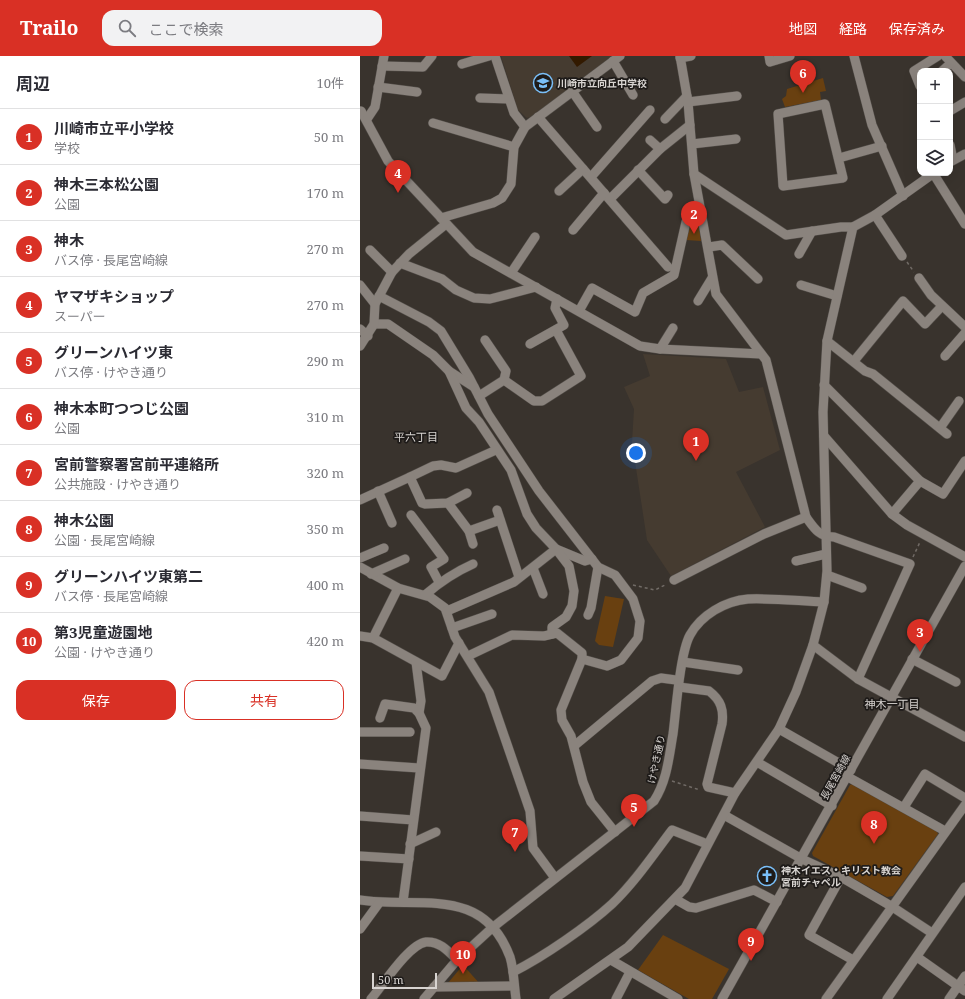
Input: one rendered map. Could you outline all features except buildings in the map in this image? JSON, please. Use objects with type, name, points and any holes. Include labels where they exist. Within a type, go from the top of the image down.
[{"type":"street","points":[[367,119],[375,107],[384,56]]},
{"type":"street","points":[[382,66],[422,67],[432,56]]},
{"type":"street","points":[[462,64],[489,56]]},
{"type":"street","points":[[495,56],[508,99],[514,113],[525,127]]},
{"type":"street","points":[[692,56],[680,57],[687,99],[694,174],[702,220],[709,247],[712,278],[716,294],[766,360],[806,517],[816,531],[826,537],[834,537],[910,564],[858,679]]},
{"type":"street","points":[[769,56],[770,62],[790,56]]},
{"type":"street","points":[[854,56],[872,125],[903,196]]},
{"type":"street","points":[[919,68],[938,56]]},
{"type":"street","points":[[360,346],[368,336],[374,324],[377,300],[392,272],[400,263],[443,221],[502,198],[511,184],[514,147],[525,127],[572,90],[617,59],[633,95]]},
{"type":"street","points":[[948,60],[965,77]]},
{"type":"street","points":[[917,69],[914,71],[917,78]]},
{"type":"street","points":[[378,87],[417,92]]},
{"type":"street","points":[[572,90],[597,127]]},
{"type":"street","points":[[665,119],[687,99],[736,96]]},
{"type":"street","points":[[480,98],[508,99]]},
{"type":"street","points":[[953,109],[965,102]]},
{"type":"street","points":[[825,104],[839,158],[843,178],[783,186],[778,114],[825,104]]},
{"type":"street","points":[[361,110],[388,162],[473,252],[640,346],[760,354]]},
{"type":"street","points":[[591,177],[650,110]]},
{"type":"street","points":[[538,116],[668,268]]},
{"type":"street","points":[[433,123],[514,147]]},
{"type":"street","points":[[573,230],[607,196],[660,149],[690,125]]},
{"type":"street","points":[[692,144],[736,138]]},
{"type":"street","points":[[650,140],[660,149]]},
{"type":"street","points":[[839,158],[882,146]]},
{"type":"street","points":[[953,160],[965,154]]},
{"type":"street","points":[[559,192],[583,169]]},
{"type":"street","points":[[638,170],[665,199],[668,195]]},
{"type":"street","points":[[694,174],[786,235],[853,227],[875,215],[930,176]]},
{"type":"street","points":[[936,176],[965,224]]},
{"type":"street","points":[[875,215],[902,256]]},
{"type":"street","points":[[579,311],[592,288],[635,312],[643,293],[674,275],[686,222],[702,220]]},
{"type":"street","points":[[554,999],[628,947],[685,888],[735,793],[779,729],[796,692],[813,645],[824,602],[827,575],[824,385],[827,341],[853,227]]},
{"type":"street","points":[[799,254],[812,231]]},
{"type":"street","points":[[511,273],[535,237]]},
{"type":"street","points":[[709,247],[722,246],[758,279]]},
{"type":"street","points":[[370,250],[392,272]]},
{"type":"street","points":[[400,263],[442,279],[456,290],[474,298],[490,299],[536,287]]},
{"type":"street","points":[[698,300],[712,278]]},
{"type":"street","points":[[919,278],[931,295],[942,306],[961,319],[965,327]]},
{"type":"street","points":[[360,285],[377,300],[430,322],[441,331],[505,442],[539,492],[598,567],[615,574],[633,599],[640,621],[638,638],[621,660],[608,666],[582,659]]},
{"type":"street","points":[[801,285],[837,296]]},
{"type":"street","points":[[530,344],[564,325],[555,308],[557,299]]},
{"type":"street","points":[[854,361],[903,301],[925,324],[942,306]]},
{"type":"street","points":[[374,324],[388,324],[434,355],[449,371],[474,387]]},
{"type":"street","points":[[660,348],[673,328]]},
{"type":"street","points":[[360,329],[368,336]]},
{"type":"street","points":[[504,380],[534,401],[542,401],[581,376],[556,330]]},
{"type":"street","points":[[945,356],[965,334]]},
{"type":"street","points":[[479,396],[504,380],[506,371],[485,340]]},
{"type":"street","points":[[827,341],[865,371],[873,374],[944,431],[959,401]]},
{"type":"street","points":[[449,371],[466,408],[479,422],[496,450],[511,470],[527,514],[536,528],[556,549],[569,566],[574,591],[572,606],[566,617],[552,627],[552,634]]},
{"type":"street","points":[[824,385],[920,481],[943,494],[965,460]]},
{"type":"street","points":[[824,436],[892,514],[965,557]]},
{"type":"street","points":[[360,500],[433,466],[440,465],[456,468],[496,450]]},
{"type":"street","points":[[410,477],[422,503],[448,503],[467,493]]},
{"type":"street","points":[[892,514],[920,481]]},
{"type":"street","points":[[378,491],[392,523]]},
{"type":"street","points":[[448,503],[469,531],[473,544]]},
{"type":"street","points":[[497,510],[518,574]]},
{"type":"street","points":[[411,516],[444,559],[431,567],[439,582]]},
{"type":"street","points":[[674,580],[764,534],[806,517]]},
{"type":"street","points":[[469,531],[500,520]]},
{"type":"street","points":[[360,558],[384,548]]},
{"type":"street","points":[[556,549],[584,561],[592,559]]},
{"type":"street","points":[[447,612],[514,582],[533,568],[540,560],[556,549]]},
{"type":"street","points":[[796,561],[826,554]]},
{"type":"street","points":[[371,574],[405,559]]},
{"type":"street","points":[[425,595],[439,582],[460,569],[473,564]]},
{"type":"street","points":[[360,566],[371,574],[398,588],[425,595],[440,602],[447,612],[459,643],[489,692],[530,812],[533,848],[555,878]]},
{"type":"street","name":"長尾宮崎線","points":[[722,999],[832,806],[912,659],[965,566]]},
{"type":"street","points":[[588,615],[591,608],[598,567]]},
{"type":"street","points":[[533,568],[543,594]]},
{"type":"street","points":[[827,575],[862,588]]},
{"type":"street","points":[[373,638],[398,588]]},
{"type":"street","name":"けやき通り","points":[[424,999],[457,960],[492,928],[654,801],[661,790],[669,763],[678,683],[683,662],[690,636],[700,622],[713,611],[726,604],[746,599],[824,602]]},
{"type":"street","points":[[452,628],[492,614]]},
{"type":"street","points":[[468,656],[512,635],[544,636],[557,633],[582,653],[582,659],[561,710],[562,720],[571,736],[583,782],[592,802],[615,832]]},
{"type":"street","points":[[360,636],[373,638],[442,676],[459,643]]},
{"type":"street","points":[[813,645],[858,679],[965,737]]},
{"type":"street","points":[[912,659],[956,682]]},
{"type":"street","points":[[416,662],[421,701],[419,712]]},
{"type":"street","points":[[683,662],[738,670]]},
{"type":"street","points":[[574,746],[652,681],[661,678],[709,691],[722,706],[723,714],[722,724],[707,784],[708,787],[735,793]]},
{"type":"street","points":[[380,718],[385,704],[414,708],[419,712],[426,728],[419,768],[403,902]]},
{"type":"street","points":[[779,729],[945,831]]},
{"type":"street","points":[[360,732],[410,732]]},
{"type":"street","points":[[757,762],[832,806]]},
{"type":"street","points":[[360,764],[419,768]]},
{"type":"street","points":[[904,807],[925,774],[965,798]]},
{"type":"street","points":[[826,999],[891,906],[965,805]]},
{"type":"street","points":[[724,815],[802,859],[841,877],[891,906],[932,933]]},
{"type":"street","points":[[360,816],[413,820]]},
{"type":"street","points":[[513,972],[561,942],[612,904],[641,872],[672,830],[707,844]]},
{"type":"street","points":[[410,844],[436,832]]},
{"type":"street","points":[[360,856],[409,860]]},
{"type":"street","points":[[841,877],[809,935],[853,960]]},
{"type":"street","points":[[887,999],[965,887]]},
{"type":"street","points":[[675,899],[689,907],[696,908],[754,890],[777,902]]},
{"type":"street","points":[[360,900],[379,903],[403,902],[455,905],[480,916],[503,942],[510,957],[516,999]]},
{"type":"street","points":[[360,929],[379,903]]},
{"type":"street","points":[[371,999],[410,952],[418,945],[426,942],[434,943],[445,948],[457,960]]},
{"type":"street","points":[[917,957],[961,989]]},
{"type":"street","points":[[610,960],[674,998]]},
{"type":"street","points":[[616,999],[630,972]]},
{"type":"street","points":[[949,999],[961,989],[965,976]]},
{"type":"street","points":[[434,987],[514,986]]},
{"type":"path","points":[[902,256],[919,278]]},
{"type":"path","points":[[910,564],[925,534]]},
{"type":"path","points":[[622,582],[655,590],[674,580]]},
{"type":"path","points":[[669,781],[706,791]]},
{"type":"shaded area","name":"川崎市立向丘中学校","points":[[501,56],[612,56],[534,116],[527,118],[518,110]]},
{"type":"shaded area","points":[[569,56],[592,56],[577,67]]},
{"type":"shaded area","points":[[823,78],[826,91],[820,92],[821,100],[785,107],[782,99],[786,96],[787,89]]},
{"type":"shaded area","points":[[692,224],[699,227],[701,241],[686,240],[689,227]]},
{"type":"shaded area","points":[[643,354],[726,359],[739,392],[763,387],[780,450],[736,472],[765,527],[671,576],[647,540],[632,442],[634,409],[624,387],[650,376]]},
{"type":"shaded area","points":[[605,596],[624,599],[613,647],[599,645],[595,641]]},
{"type":"shaded area","points":[[853,783],[936,829],[938,834],[893,896],[887,897],[813,856],[812,853],[850,785]]},
{"type":"shaded area","points":[[663,935],[729,969],[712,999],[689,999],[638,970]]},
{"type":"shaded area","points":[[463,965],[480,984],[448,983]]},
{"type":"place","name":"川崎市立向丘中学校","points":[[543,83]]},
{"type":"place","name":"神木本町つつじ公園","points":[[803,93]]},
{"type":"place","name":"ヤマザキショップ","points":[[398,193]]},
{"type":"place","name":"神木三本松公園","points":[[694,234]]},
{"type":"place","name":"川崎市立平小学校","points":[[696,461]]},
{"type":"place","name":"神木","points":[[920,652]]},
{"type":"place","name":"グリーンハイツ東","points":[[634,827]]},
{"type":"place","name":"神木公園","points":[[874,844]]},
{"type":"place","name":"宮前警察署宮前平連絡所","points":[[515,852]]},
{"type":"place","name":"神木イエス・キリスト教会 宮前チャペル","points":[[767,876]]},
{"type":"place","name":"グリーンハイツ東第二","points":[[751,961]]},
{"type":"place","name":"第3児童遊園地","points":[[463,974]]},
{"type":"district","name":"平六丁目","points":[[416,437]]},
{"type":"district","name":"神木一丁目","points":[[892,704]]}]
